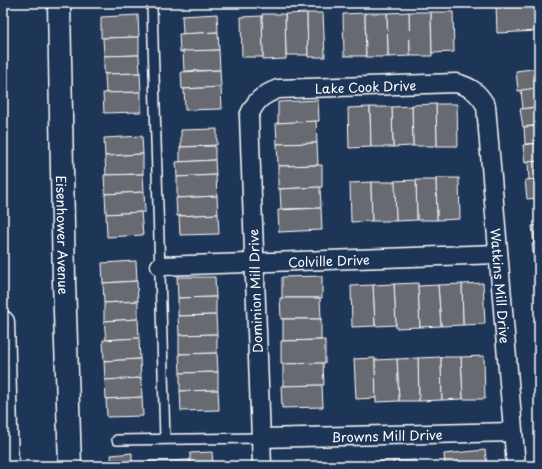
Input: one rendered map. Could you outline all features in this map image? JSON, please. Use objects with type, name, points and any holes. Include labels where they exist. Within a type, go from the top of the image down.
[{"type":"main road","name":"Eisenhower Avenue","points":[[59,3],[64,281],[70,466]]},
{"type":"main road","points":[[3,322],[7,466]]},
{"type":"street","name":"Lake Cook Drive","points":[[249,116],[253,105],[264,94],[278,89],[456,83],[470,87],[480,95],[486,106]]},
{"type":"street","name":"Watkins Mill Drive","points":[[486,106],[516,466]]},
{"type":"street","name":"Dominion Mill Drive","points":[[249,116],[262,466]]},
{"type":"street","name":"Colville Drive","points":[[160,266],[498,254]]},
{"type":"street","name":"Browns Mill Drive","points":[[261,438],[513,432]]},
{"type":"lane","points":[[152,7],[165,439]]},
{"type":"lane","points":[[117,440],[261,438]]},
{"type":"building","points":[[496,3],[539,3],[539,31],[497,33]]},
{"type":"building","points":[[409,12],[431,12],[432,56],[410,56]]},
{"type":"building","points":[[409,12],[410,56],[388,57],[387,13]]},
{"type":"building","points":[[431,12],[453,12],[454,52],[432,53]]},
{"type":"building","points":[[307,13],[308,55],[286,55],[285,14]]},
{"type":"building","points":[[307,13],[323,13],[325,57],[308,57]]},
{"type":"building","points":[[365,13],[366,56],[344,56],[343,14]]},
{"type":"building","points":[[365,13],[387,13],[388,57],[366,57]]},
{"type":"building","points":[[217,14],[218,32],[183,34],[182,16]]},
{"type":"building","points":[[262,14],[285,14],[286,59],[263,60]]},
{"type":"building","points":[[138,15],[139,37],[101,38],[101,17]]},
{"type":"building","points":[[262,16],[263,57],[242,57],[241,17]]},
{"type":"building","points":[[218,32],[219,50],[180,52],[179,34]]},
{"type":"building","points":[[139,37],[139,55],[104,56],[103,38]]},
{"type":"building","points":[[219,50],[220,70],[184,71],[183,51]]},
{"type":"building","points":[[139,55],[140,73],[104,74],[104,56]]},
{"type":"building","points":[[539,68],[539,88],[518,91],[516,71]]},
{"type":"building","points":[[220,70],[221,87],[182,89],[181,72]]},
{"type":"building","points":[[140,73],[141,92],[106,93],[105,74]]},
{"type":"building","points":[[221,87],[222,109],[185,110],[184,89]]},
{"type":"building","points":[[539,88],[539,106],[523,109],[521,90]]},
{"type":"building","points":[[141,92],[141,112],[104,113],[103,93]]},
{"type":"building","points":[[318,100],[319,121],[278,123],[278,102]]},
{"type":"building","points":[[436,104],[457,104],[458,146],[437,146]]},
{"type":"building","points":[[436,104],[437,146],[413,146],[412,105]]},
{"type":"building","points":[[412,106],[413,146],[393,147],[392,107]]},
{"type":"building","points":[[370,107],[371,147],[349,148],[348,108]]},
{"type":"building","points":[[370,107],[392,107],[393,147],[371,147]]},
{"type":"building","points":[[539,107],[539,125],[523,127],[520,109]]},
{"type":"building","points":[[316,121],[317,143],[277,144],[276,123]]},
{"type":"building","points":[[539,126],[539,143],[525,144],[524,127]]},
{"type":"building","points":[[217,129],[217,145],[181,147],[181,130]]},
{"type":"building","points":[[142,136],[143,154],[105,156],[104,138]]},
{"type":"building","points":[[317,143],[318,165],[278,166],[277,144]]},
{"type":"building","points":[[539,143],[539,161],[525,163],[523,145]]},
{"type":"building","points":[[215,146],[215,160],[180,162],[180,147]]},
{"type":"building","points":[[143,154],[143,174],[106,175],[105,156]]},
{"type":"building","points":[[215,160],[216,175],[177,177],[176,162]]},
{"type":"building","points":[[539,161],[539,179],[529,180],[528,162]]},
{"type":"building","points":[[322,165],[322,187],[278,189],[278,166]]},
{"type":"building","points":[[143,174],[144,192],[105,194],[104,175]]},
{"type":"building","points":[[216,175],[217,196],[177,198],[177,177]]},
{"type":"building","points":[[436,178],[459,178],[460,219],[437,220]]},
{"type":"building","points":[[539,179],[539,198],[527,199],[525,180]]},
{"type":"building","points":[[416,180],[436,180],[437,220],[417,220]]},
{"type":"building","points":[[416,180],[417,220],[396,221],[394,181]]},
{"type":"building","points":[[371,182],[372,221],[351,222],[350,183]]},
{"type":"building","points":[[371,182],[395,182],[396,221],[372,221]]},
{"type":"building","points":[[320,187],[321,208],[281,209],[280,189]]},
{"type":"building","points":[[144,192],[145,212],[106,214],[105,194]]},
{"type":"building","points":[[217,196],[218,214],[177,216],[176,198]]},
{"type":"building","points":[[321,208],[322,230],[279,232],[278,210]]},
{"type":"building","points":[[141,212],[143,235],[107,237],[106,214]]},
{"type":"building","points":[[218,214],[219,234],[180,235],[179,216]]},
{"type":"building","points":[[539,225],[539,243],[534,244],[532,226]]},
{"type":"building","points":[[539,243],[539,262],[534,262],[532,244]]},
{"type":"building","points":[[136,261],[137,281],[103,283],[102,263]]},
{"type":"building","points":[[534,262],[539,262],[539,278],[536,279]]},
{"type":"building","points":[[322,276],[322,298],[282,298],[282,277]]},
{"type":"building","points":[[177,277],[215,277],[216,297],[178,298]]},
{"type":"building","points":[[539,278],[539,297],[536,297],[534,279]]},
{"type":"building","points":[[137,281],[138,301],[104,303],[103,283]]},
{"type":"building","points":[[418,283],[420,327],[396,328],[394,284]]},
{"type":"building","points":[[483,283],[485,324],[463,325],[462,284]]},
{"type":"building","points":[[394,284],[396,325],[375,326],[373,285]]},
{"type":"building","points":[[462,284],[463,325],[441,326],[438,285]]},
{"type":"building","points":[[373,285],[375,326],[352,327],[351,286]]},
{"type":"building","points":[[438,285],[441,326],[420,327],[418,286]]},
{"type":"building","points":[[216,297],[216,315],[178,316],[178,298]]},
{"type":"building","points":[[280,298],[320,298],[321,319],[281,319]]},
{"type":"building","points":[[138,301],[138,319],[104,321],[104,303]]},
{"type":"building","points":[[216,315],[217,334],[179,335],[178,316]]},
{"type":"building","points":[[138,319],[139,338],[106,340],[104,321]]},
{"type":"building","points":[[283,319],[321,319],[321,340],[283,341]]},
{"type":"building","points":[[217,334],[217,353],[179,354],[179,335]]},
{"type":"building","points":[[139,338],[140,359],[104,361],[103,340]]},
{"type":"building","points":[[325,340],[325,363],[281,364],[281,341]]},
{"type":"building","points":[[217,353],[218,372],[180,373],[179,354]]},
{"type":"building","points":[[484,356],[485,399],[463,399],[461,357]]},
{"type":"building","points":[[441,357],[442,400],[419,401],[418,358]]},
{"type":"building","points":[[441,357],[461,357],[463,399],[442,400]]},
{"type":"building","points":[[375,358],[376,398],[356,399],[354,359]]},
{"type":"building","points":[[418,358],[419,401],[399,401],[397,359]]},
{"type":"building","points":[[140,359],[141,378],[105,380],[104,361]]},
{"type":"building","points":[[397,359],[399,401],[376,402],[375,360]]},
{"type":"building","points":[[323,363],[324,385],[283,386],[283,364]]},
{"type":"building","points":[[218,372],[218,390],[180,391],[180,373]]},
{"type":"building","points":[[141,378],[142,397],[106,399],[105,380]]},
{"type":"building","points":[[322,385],[323,407],[282,408],[281,386]]},
{"type":"building","points":[[218,390],[219,410],[181,411],[180,391]]},
{"type":"building","points":[[142,397],[143,416],[107,417],[106,399]]},
{"type":"building","points":[[485,450],[487,466],[445,466],[444,454]]},
{"type":"building","points":[[212,452],[213,466],[190,466],[190,453]]},
{"type":"building","points":[[132,453],[132,466],[112,466],[111,455]]},
{"type":"building","points":[[190,460],[190,466],[170,466],[170,461]]},
{"type":"building","points":[[416,460],[416,466],[394,466],[393,461]]},
{"type":"building","points":[[149,461],[170,461],[170,466],[149,466]]},
{"type":"building","points":[[149,461],[149,466],[132,466],[132,463]]},
{"type":"building","points":[[350,461],[350,466],[328,466],[328,462]]},
{"type":"building","points":[[393,461],[394,466],[372,466],[372,462]]},
{"type":"building","points":[[328,462],[328,466],[306,466],[306,463]]},
{"type":"building","points":[[350,462],[372,462],[372,466],[350,466]]},
{"type":"building","points":[[306,463],[306,466],[283,466],[283,464]]}]
